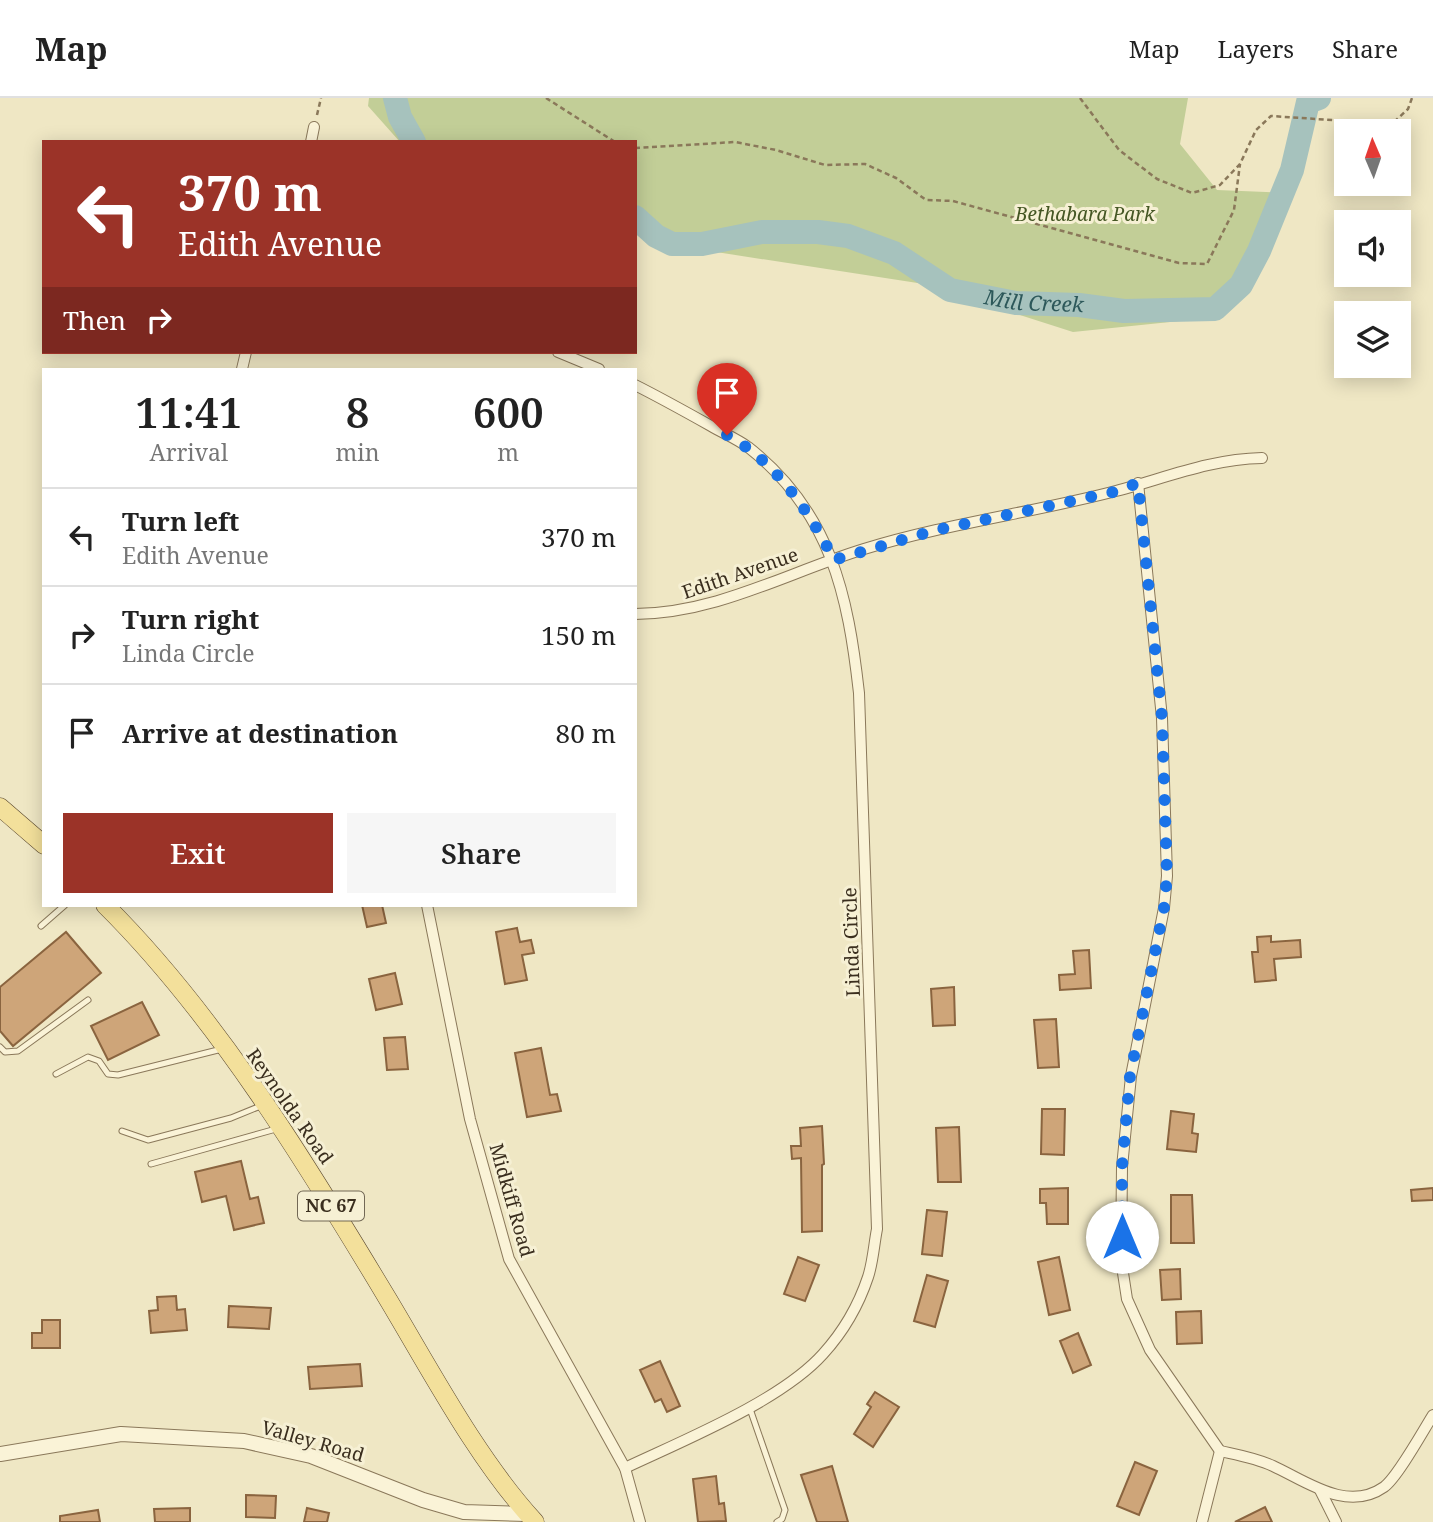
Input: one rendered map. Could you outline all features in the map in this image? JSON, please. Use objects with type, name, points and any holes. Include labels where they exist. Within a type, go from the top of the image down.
[{"type":"main road","points":[[0,807],[42,843]]},
{"type":"main road","name":"Reynolda Road","points":[[107,907],[198,1013],[313,1175],[451,1405],[531,1518]]},
{"type":"street","points":[[311,140],[314,127]]},
{"type":"street","points":[[563,354],[597,368]]},
{"type":"street","name":"Linda Circle","points":[[625,1468],[748,1406],[793,1379],[822,1355],[850,1318],[869,1275],[877,1229],[859,693],[852,631],[834,560],[821,534],[789,488],[748,446],[637,387]]},
{"type":"street","name":"Edith Avenue","points":[[637,614],[675,614],[720,602],[834,560],[936,530],[1114,492],[1230,459],[1262,458]]},
{"type":"street","points":[[1138,483],[1162,718],[1167,876],[1164,908],[1130,1076],[1122,1167],[1121,1260],[1127,1298],[1150,1350],[1220,1451],[1272,1465],[1320,1490],[1335,1495],[1359,1495],[1385,1487],[1433,1415]]},
{"type":"street","name":"Midkiff Road","points":[[427,907],[471,1119],[509,1259],[625,1468],[640,1522]]},
{"type":"street","name":"Valley Road","points":[[0,1454],[121,1434],[244,1441],[311,1456],[423,1500],[464,1512],[531,1518]]},
{"type":"street","points":[[1202,1522],[1220,1451]]},
{"type":"street","points":[[1320,1490],[1336,1522]]},
{"type":"lane","points":[[41,926],[63,907]]},
{"type":"lane","points":[[0,1046],[5,1052],[18,1051],[88,1000]]},
{"type":"lane","points":[[56,1074],[88,1056],[99,1061],[108,1074],[118,1075],[223,1049]]},
{"type":"lane","points":[[122,1131],[148,1140],[231,1118],[263,1105]]},
{"type":"lane","points":[[151,1164],[278,1128]]},
{"type":"lane","points":[[748,1406],[785,1510],[782,1519],[777,1522]]},
{"type":"path","points":[[314,127],[321,98]]},
{"type":"path","points":[[546,98],[612,140]]},
{"type":"path","points":[[1080,98],[1119,150],[1157,179],[1192,193],[1220,185],[1240,164]]},
{"type":"path","points":[[637,148],[734,142],[776,150],[825,165],[865,164],[896,178],[926,200],[953,201],[1179,263],[1207,264],[1234,210],[1240,164],[1256,130],[1271,116],[1392,124],[1408,109],[1412,98]]},
{"type":"green space","name":"Bethabara Park","points":[[369,98],[1188,98],[1180,144],[1217,190],[1290,193],[1255,269],[1209,318],[1073,332],[924,284],[677,246],[637,225],[637,140],[398,140],[368,106]]},
{"type":"building","points":[[362,907],[382,907],[386,923],[367,927]]},
{"type":"building","points":[[517,928],[520,942],[531,940],[534,953],[522,955],[527,980],[505,984],[496,932]]},
{"type":"building","points":[[66,932],[101,973],[13,1046],[0,1031],[0,987]]},
{"type":"building","points":[[1271,936],[1271,942],[1300,940],[1301,957],[1274,959],[1276,980],[1255,982],[1252,952],[1258,952],[1257,937]]},
{"type":"building","points":[[1089,950],[1091,988],[1060,990],[1059,975],[1075,974],[1073,951]]},
{"type":"building","points":[[395,973],[402,1004],[376,1010],[369,979]]},
{"type":"building","points":[[954,987],[955,1025],[933,1026],[931,989]]},
{"type":"building","points":[[142,1002],[159,1035],[108,1060],[91,1026]]},
{"type":"building","points":[[1056,1019],[1059,1067],[1038,1068],[1034,1020]]},
{"type":"building","points":[[405,1037],[408,1069],[387,1070],[384,1038]]},
{"type":"building","points":[[541,1048],[550,1095],[557,1094],[561,1111],[527,1117],[515,1053]]},
{"type":"building","points":[[1042,1109],[1065,1109],[1064,1155],[1041,1154]]},
{"type":"building","points":[[1171,1111],[1194,1114],[1192,1133],[1198,1134],[1196,1152],[1167,1149]]},
{"type":"building","points":[[822,1126],[822,1231],[802,1232],[801,1158],[792,1159],[791,1146],[801,1146],[800,1128]]},
{"type":"building","points":[[959,1127],[961,1182],[938,1182],[936,1128]]},
{"type":"building","points":[[241,1161],[250,1199],[258,1197],[264,1223],[234,1230],[226,1196],[202,1202],[195,1172]]},
{"type":"building","points":[[1068,1188],[1068,1224],[1047,1224],[1046,1203],[1040,1203],[1040,1189]]},
{"type":"building","points":[[1433,1188],[1433,1200],[1412,1201],[1411,1190]]},
{"type":"building","points":[[1171,1195],[1192,1195],[1194,1243],[1171,1243]]},
{"type":"building","points":[[927,1210],[947,1212],[942,1256],[922,1254]]},
{"type":"building","points":[[798,1257],[819,1265],[805,1301],[784,1294]]},
{"type":"building","points":[[1059,1257],[1070,1310],[1049,1315],[1038,1262]]},
{"type":"building","points":[[1180,1269],[1181,1299],[1162,1300],[1160,1270]]},
{"type":"building","points":[[927,1275],[948,1281],[935,1327],[914,1321]]},
{"type":"building","points":[[176,1296],[177,1310],[185,1309],[187,1330],[151,1333],[149,1311],[158,1310],[157,1297]]},
{"type":"building","points":[[229,1306],[271,1308],[269,1329],[228,1327]]},
{"type":"building","points":[[1201,1311],[1202,1343],[1177,1344],[1176,1312]]},
{"type":"building","points":[[42,1320],[60,1320],[60,1348],[32,1348],[32,1333],[42,1333]]},
{"type":"building","points":[[1078,1333],[1091,1365],[1073,1373],[1060,1341]]},
{"type":"building","points":[[660,1361],[680,1406],[667,1412],[661,1399],[655,1402],[640,1370]]},
{"type":"building","points":[[360,1364],[362,1386],[310,1389],[308,1367]]},
{"type":"building","points":[[875,1392],[899,1407],[873,1447],[854,1434],[871,1407],[867,1404]]},
{"type":"building","points":[[1135,1462],[1157,1471],[1139,1515],[1117,1506]]},
{"type":"building","points":[[832,1466],[848,1522],[817,1522],[801,1475]]},
{"type":"building","points":[[716,1476],[719,1504],[724,1503],[726,1521],[698,1522],[693,1479]]},
{"type":"building","points":[[246,1495],[276,1496],[275,1518],[246,1517]]},
{"type":"building","points":[[1265,1507],[1272,1522],[1235,1522]]},
{"type":"building","points":[[190,1508],[190,1522],[155,1522],[154,1509]]},
{"type":"building","points":[[307,1508],[329,1513],[327,1522],[304,1522]]},
{"type":"building","points":[[98,1510],[100,1522],[60,1522],[60,1516]]},
{"type":"waterway","name":"Mill Creek","points":[[395,98],[400,117],[413,140]]},
{"type":"waterway","name":"Mill Creek","points":[[637,219],[656,236],[672,244],[702,244],[762,232],[818,232],[848,236],[894,253],[950,290],[1016,303],[1079,305],[1124,311],[1215,309],[1241,285],[1259,251],[1292,170],[1308,102],[1319,98]]},
{"type":"route","points":[[727,435],[748,446],[789,488],[821,534],[834,560],[936,530],[1114,492],[1138,483],[1139,514],[1147,562],[1149,610],[1162,718],[1167,876],[1164,908],[1130,1076],[1122,1167],[1122,1237]]}]
